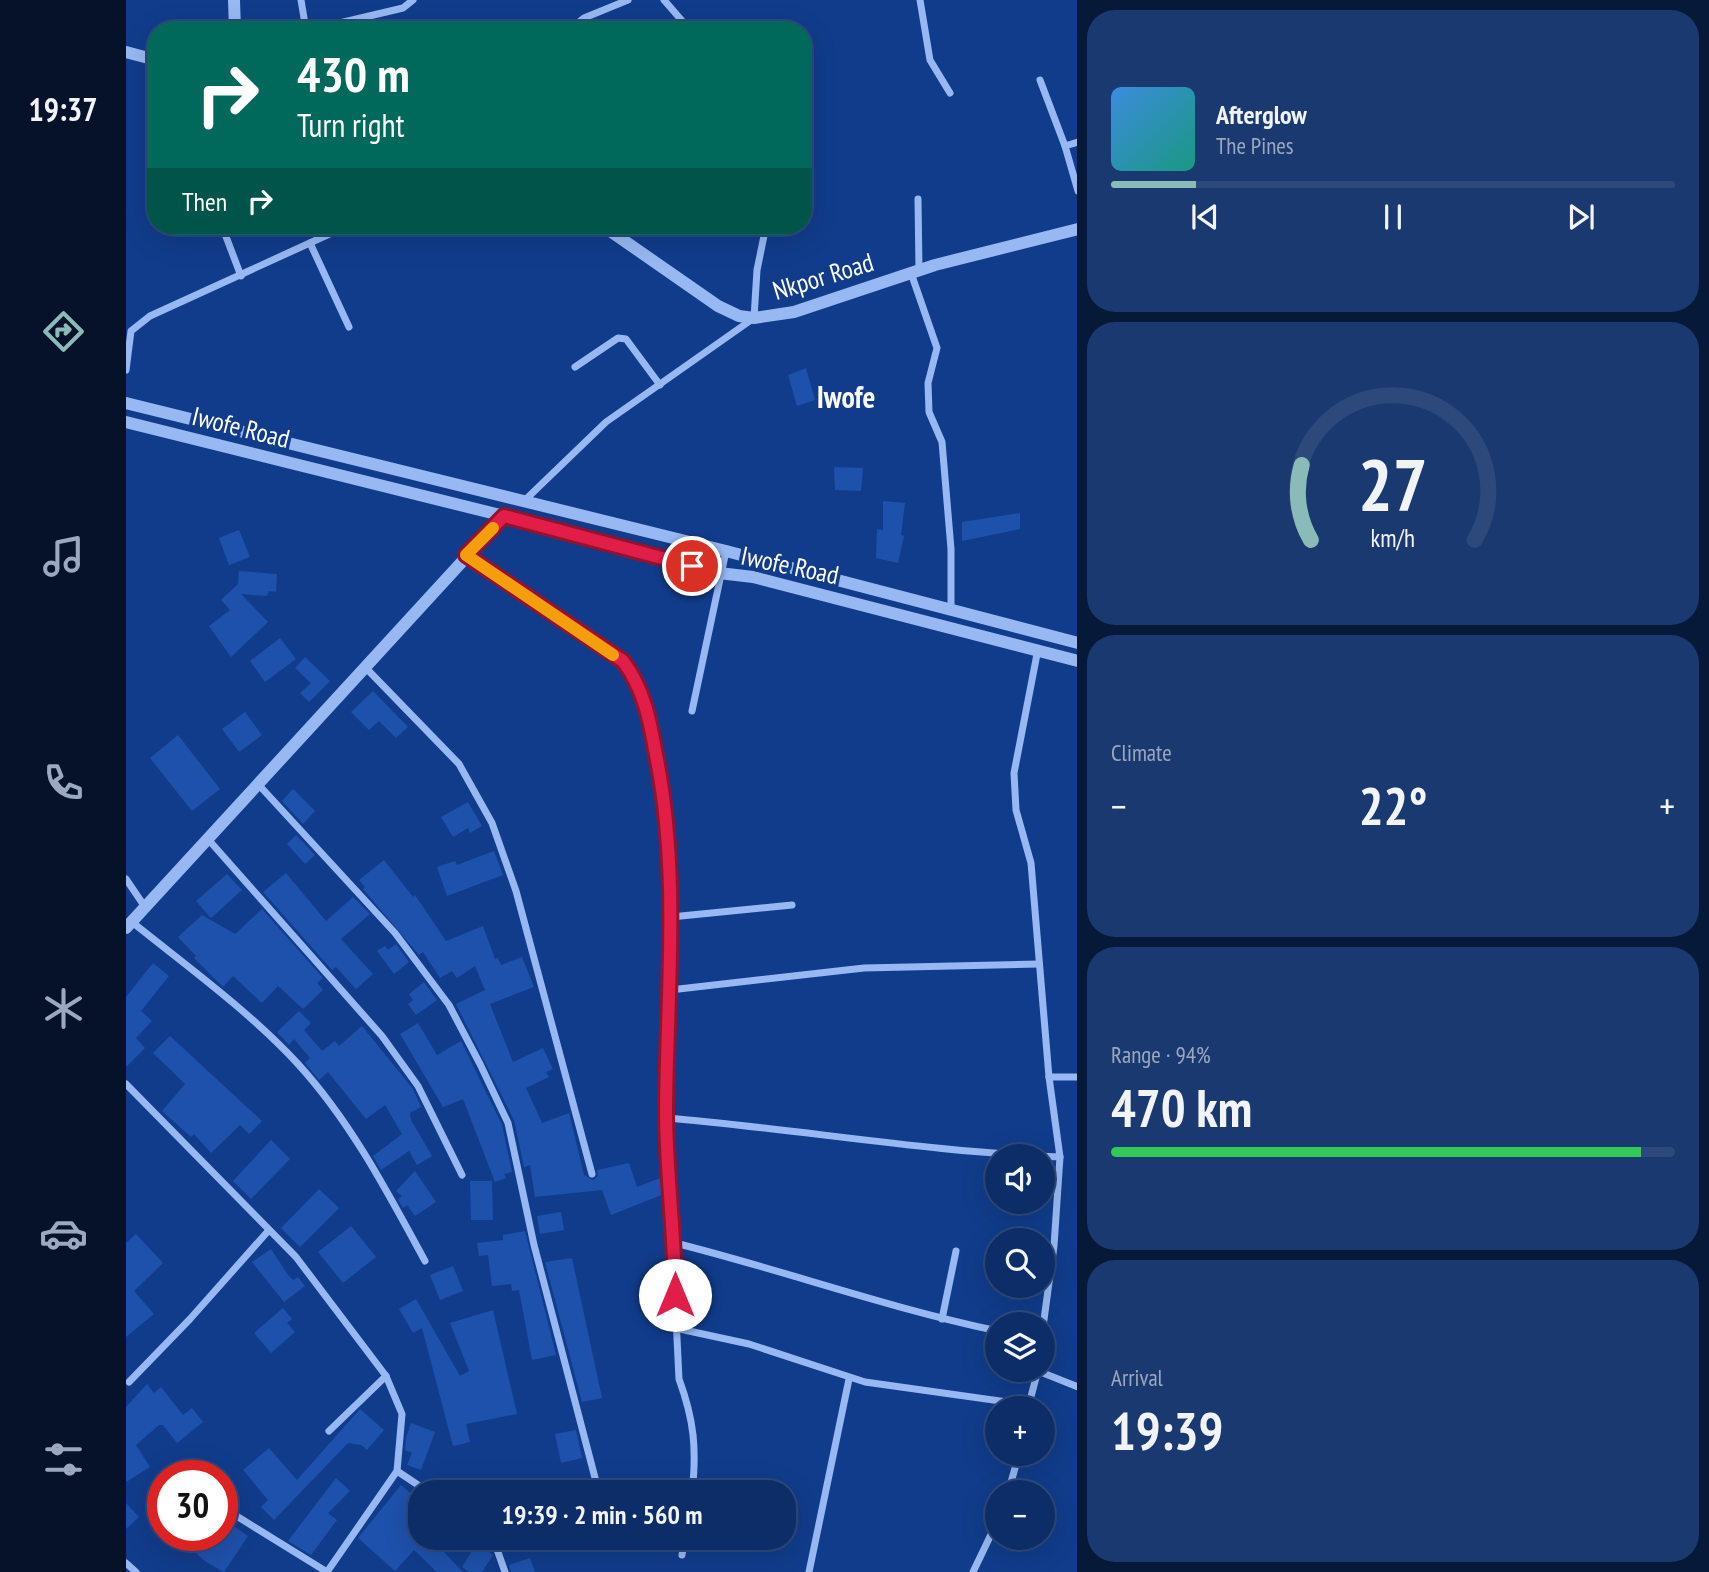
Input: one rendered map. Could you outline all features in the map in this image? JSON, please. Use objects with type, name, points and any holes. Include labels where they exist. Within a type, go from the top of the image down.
[{"type":"street","points":[[234,0],[235,21]]},
{"type":"street","points":[[301,0],[306,21]]},
{"type":"street","points":[[347,21],[403,8],[413,0]]},
{"type":"street","points":[[580,21],[610,3],[628,0]]},
{"type":"street","points":[[664,0],[682,21]]},
{"type":"street","points":[[920,0],[930,60],[950,93]]},
{"type":"street","points":[[126,52],[147,58]]},
{"type":"street","points":[[1040,80],[1065,146],[1077,191]]},
{"type":"street","points":[[1065,146],[1077,142]]},
{"type":"street","points":[[918,199],[915,272],[937,348],[928,383],[929,412],[942,442],[952,560],[951,608]]},
{"type":"street","name":"Nkpor Road","points":[[616,235],[718,306],[739,316],[754,318],[794,312],[915,272],[1077,229]]},
{"type":"street","points":[[225,235],[241,276]]},
{"type":"street","points":[[126,370],[130,327],[327,235]]},
{"type":"street","points":[[522,503],[606,422],[754,318],[757,270],[764,235]]},
{"type":"street","points":[[310,243],[349,327]]},
{"type":"street","points":[[575,367],[618,338],[626,339],[660,384]]},
{"type":"street","name":"Iwofe Road","points":[[126,403],[522,503],[726,551],[1077,643]]},
{"type":"street","name":"Iwofe Road","points":[[126,422],[504,516],[719,573],[754,577],[1038,648],[1077,661]]},
{"type":"street","points":[[425,1261],[378,1173],[298,1064],[227,998],[129,925],[504,516]]},
{"type":"street","points":[[692,711],[719,573],[726,551]]},
{"type":"street","points":[[466,555],[623,661],[638,681],[664,790],[670,848],[670,990],[666,1118],[675,1243],[675,1328],[680,1379],[691,1411],[697,1455],[694,1480]]},
{"type":"street","points":[[1038,648],[1014,774],[1016,810],[1031,863],[1049,1077],[1060,1157],[1054,1246],[1045,1312]]},
{"type":"street","points":[[364,666],[459,764],[492,823],[516,891],[592,1174]]},
{"type":"street","points":[[257,783],[394,933],[449,1005],[480,1064],[508,1123],[534,1245],[596,1480]]},
{"type":"street","points":[[207,838],[382,1036],[418,1086],[462,1175]]},
{"type":"street","points":[[126,879],[145,907]]},
{"type":"street","points":[[671,917],[792,905]]},
{"type":"street","points":[[670,990],[864,968],[1039,964]]},
{"type":"street","points":[[1049,1077],[1077,1077]]},
{"type":"street","points":[[126,1084],[296,1257],[386,1376],[402,1415],[397,1471],[327,1572],[238,1517]]},
{"type":"street","points":[[666,1118],[884,1140],[973,1154],[1060,1157]]},
{"type":"street","points":[[129,1382],[190,1319],[269,1230]]},
{"type":"street","points":[[675,1243],[751,1262],[848,1294],[985,1328]]},
{"type":"street","points":[[942,1319],[956,1251]]},
{"type":"street","points":[[675,1328],[749,1344],[849,1379],[985,1401]]},
{"type":"street","points":[[329,1431],[386,1376]]},
{"type":"street","points":[[1055,1378],[1077,1387]]},
{"type":"street","points":[[809,1572],[849,1379]]},
{"type":"street","points":[[397,1471],[410,1480]]},
{"type":"street","points":[[973,1572],[985,1547]]},
{"type":"street","points":[[498,1550],[505,1572]]},
{"type":"street","points":[[682,1555],[683,1550]]},
{"type":"street","points":[[126,1563],[136,1572]]},
{"type":"building","points":[[806,368],[815,400],[797,406],[788,375]]},
{"type":"building","points":[[834,467],[863,468],[861,491],[835,490]]},
{"type":"building","points":[[883,501],[905,503],[901,535],[904,536],[898,563],[876,558],[877,529],[883,530]]},
{"type":"building","points":[[1020,513],[1020,529],[962,541],[962,522]]},
{"type":"building","points":[[239,530],[250,557],[229,565],[219,538]]},
{"type":"building","points":[[239,571],[277,574],[276,592],[269,591],[267,596],[241,594],[268,622],[231,657],[209,626],[230,610],[221,600],[238,584]]},
{"type":"building","points":[[280,638],[296,659],[265,682],[250,661]]},
{"type":"building","points":[[305,657],[330,681],[309,702],[300,693],[311,683],[295,668]]},
{"type":"building","points":[[373,691],[408,727],[396,738],[379,721],[369,730],[351,712]]},
{"type":"building","points":[[245,712],[262,735],[239,752],[222,729]]},
{"type":"building","points":[[178,735],[220,789],[192,811],[150,758]]},
{"type":"building","points":[[293,789],[315,811],[303,824],[282,801]]},
{"type":"building","points":[[468,802],[482,826],[470,833],[468,828],[453,837],[441,817]]},
{"type":"building","points":[[296,835],[315,855],[305,864],[287,844]]},
{"type":"building","points":[[494,851],[503,875],[447,896],[437,867],[455,861],[457,865]]},
{"type":"building","points":[[384,860],[413,897],[415,895],[446,941],[483,926],[495,959],[498,958],[501,965],[522,957],[534,987],[490,1004],[513,1062],[543,1048],[553,1069],[546,1072],[549,1077],[526,1088],[542,1123],[569,1113],[584,1175],[593,1180],[598,1176],[597,1170],[629,1163],[637,1187],[660,1178],[664,1194],[611,1215],[602,1190],[535,1197],[530,1165],[524,1167],[514,1120],[456,1004],[485,990],[475,966],[457,978],[452,971],[440,978],[423,952],[419,955],[363,889],[365,887],[359,880]]},
{"type":"building","points":[[286,873],[326,921],[353,897],[370,914],[341,939],[373,974],[356,989],[336,967],[332,970],[263,892]]},
{"type":"building","points":[[227,874],[242,890],[211,918],[196,901]]},
{"type":"building","points":[[262,909],[323,978],[317,983],[323,990],[303,1009],[278,986],[262,1003],[233,976],[223,987],[194,958],[196,956],[178,937],[202,915],[235,934]]},
{"type":"building","points":[[396,944],[409,962],[394,974],[377,951],[385,946],[388,950]]},
{"type":"building","points":[[153,963],[169,976],[141,1011],[152,1021],[136,1038],[145,1048],[126,1067],[126,997]]},
{"type":"building","points":[[424,982],[437,1000],[416,1015],[408,1004],[413,1000],[409,994]]},
{"type":"building","points":[[299,1011],[311,1023],[304,1030],[322,1051],[335,1041],[339,1046],[362,1026],[413,1089],[421,1107],[410,1113],[411,1120],[432,1156],[417,1165],[409,1151],[381,1170],[373,1156],[402,1134],[385,1105],[366,1119],[328,1072],[319,1080],[305,1063],[310,1058],[294,1039],[289,1045],[277,1032]]},
{"type":"building","points":[[418,1023],[437,1055],[461,1041],[502,1125],[512,1172],[504,1174],[506,1178],[495,1182],[463,1099],[443,1107],[400,1034]]},
{"type":"building","points":[[170,1036],[262,1121],[249,1134],[240,1125],[211,1153],[194,1134],[191,1137],[162,1111],[185,1084],[153,1053]]},
{"type":"building","points":[[271,1140],[290,1159],[251,1199],[233,1181]]},
{"type":"building","points":[[415,1171],[436,1202],[415,1216],[407,1205],[403,1208],[398,1200],[402,1196],[396,1191]]},
{"type":"building","points":[[470,1181],[492,1181],[493,1220],[471,1220]]},
{"type":"building","points":[[319,1189],[339,1208],[300,1247],[281,1228]]},
{"type":"building","points":[[561,1212],[564,1230],[540,1234],[537,1216]]},
{"type":"building","points":[[351,1226],[376,1257],[343,1283],[318,1252]]},
{"type":"building","points":[[525,1231],[556,1355],[532,1360],[519,1290],[512,1291],[511,1284],[492,1286],[488,1255],[479,1256],[477,1243],[503,1240],[503,1235]]},
{"type":"building","points":[[136,1234],[163,1263],[134,1291],[154,1314],[126,1337],[126,1243]]},
{"type":"building","points":[[271,1249],[288,1275],[293,1280],[298,1277],[305,1286],[284,1302],[252,1262]]},
{"type":"building","points":[[572,1258],[602,1398],[582,1402],[545,1262]]},
{"type":"building","points":[[453,1266],[463,1291],[440,1300],[430,1275]]},
{"type":"building","points":[[416,1299],[460,1376],[469,1371],[450,1323],[493,1310],[517,1414],[466,1424],[470,1442],[453,1446],[422,1328],[413,1333],[399,1309]]},
{"type":"building","points":[[283,1308],[292,1319],[287,1323],[295,1332],[271,1353],[254,1333]]},
{"type":"building","points":[[147,1384],[154,1393],[161,1387],[183,1415],[192,1408],[203,1422],[177,1443],[163,1425],[159,1425],[136,1445],[147,1462],[147,1469],[126,1482],[126,1407]]},
{"type":"building","points":[[360,1409],[384,1430],[367,1450],[361,1445],[348,1443],[274,1520],[261,1507],[268,1500],[243,1470],[269,1448],[297,1480]]},
{"type":"building","points":[[411,1423],[435,1432],[421,1470],[407,1465],[412,1453],[405,1450]]},
{"type":"building","points":[[576,1430],[582,1458],[561,1463],[555,1434]]},
{"type":"building","points":[[336,1478],[350,1491],[328,1513],[337,1520],[311,1555],[288,1541]]},
{"type":"building","points":[[401,1485],[408,1491],[408,1550],[414,1550],[395,1571],[358,1538]]},
{"type":"building","points":[[126,1503],[139,1517],[126,1529]]},
{"type":"building","points":[[238,1529],[248,1536],[238,1551]]},
{"type":"building","points":[[414,1550],[444,1550],[463,1572],[437,1572]]},
{"type":"building","points":[[473,1550],[486,1550],[493,1555],[482,1572],[469,1572],[462,1567]]},
{"type":"building","points":[[194,1551],[238,1551],[224,1572]]},
{"type":"building","points":[[530,1558],[535,1572],[511,1572],[509,1565]]},
{"type":"slow traffic","points":[[493,528],[466,555],[613,655]]},
{"type":"district","name":"Iwofe","points":[[846,396]]},
{"type":"route","points":[[675,1295],[675,1243],[666,1111],[671,945],[670,848],[664,790],[648,715],[638,681],[623,661],[466,555],[504,516],[692,566]]}]
